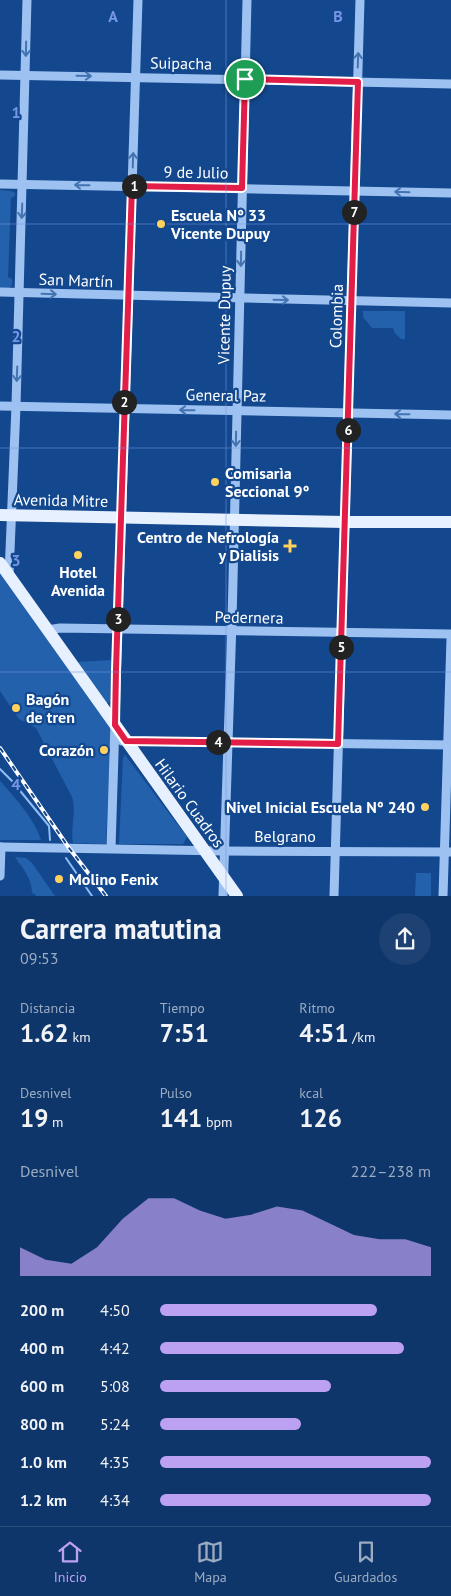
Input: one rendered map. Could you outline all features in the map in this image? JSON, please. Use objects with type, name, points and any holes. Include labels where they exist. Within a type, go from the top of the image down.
[{"type":"main road","name":"Avenida Mitre","points":[[6,515],[345,522],[451,522]]},
{"type":"main road","name":"Hilario Cuadros","points":[[0,563],[115,725],[120,741],[237,896]]},
{"type":"street","points":[[9,575],[6,515],[16,406],[27,0]]},
{"type":"street","points":[[115,725],[138,0]]},
{"type":"street","name":"Vicente Dupuy","points":[[223,896],[232,631],[247,0]]},
{"type":"street","name":"Colombia","points":[[334,896],[360,0]]},
{"type":"street","name":"Suipacha","points":[[0,75],[451,84]]},
{"type":"street","name":"9 de Julio","points":[[0,184],[451,193]]},
{"type":"street","name":"San Martín","points":[[0,292],[128,297],[451,303]]},
{"type":"street","name":"General Paz","points":[[0,406],[451,415]]},
{"type":"street","name":"Pedernera","points":[[47,630],[60,628],[342,634],[451,634]]},
{"type":"street","points":[[443,896],[448,852],[451,640]]},
{"type":"street","points":[[111,848],[120,741],[449,745]]},
{"type":"street","points":[[0,847],[0,876]]},
{"type":"street","name":"Belgrano","points":[[0,847],[448,852]]},
{"type":"shaded area","points":[[0,190],[15,193],[15,196],[11,198],[8,277],[12,279],[12,285],[8,289],[0,289]]},
{"type":"shaded area","points":[[363,311],[405,311],[405,339],[401,339],[394,332],[393,328],[372,328],[363,317]]},
{"type":"shaded area","points":[[0,572],[111,724],[106,844],[73,843],[74,808],[72,797],[36,728],[19,719],[0,691]]},
{"type":"shaded area","points":[[111,660],[110,702],[105,704],[77,662]]},
{"type":"shaded area","points":[[125,755],[187,837],[183,844],[119,844],[123,758]]},
{"type":"shaded area","points":[[0,781],[29,816],[41,840],[0,840]]},
{"type":"shaded area","points":[[15,857],[26,858],[32,863],[55,896],[36,896],[32,893],[29,878]]},
{"type":"shaded area","points":[[416,873],[431,873],[431,896],[415,896]]},
{"type":"waterway","points":[[0,769],[49,826],[50,840]]},
{"type":"waterway","points":[[66,858],[92,896]]},
{"type":"railway","points":[[0,748],[69,848],[106,896]]},
{"type":"place","name":"Escuela N° 33 Vicente Dupuy","points":[[161,224]]},
{"type":"place","name":"Comisarìa Seccional 9°","points":[[215,482]]},
{"type":"place","name":"Centro de Nefrología y Dialisis","points":[[290,546]]},
{"type":"place","name":"Hotel Avenida","points":[[78,555]]},
{"type":"place","name":"Bagón de tren","points":[[16,708]]},
{"type":"place","name":"Corazón","points":[[104,750]]},
{"type":"place","name":"Nivel Inicial Escuela N° 240","points":[[425,807]]},
{"type":"place","name":"Molino Fenix","points":[[59,879]]},
{"type":"route","points":[[245,79],[358,82],[338,744],[126,741],[115,725],[132,186],[242,188],[245,79]]}]
